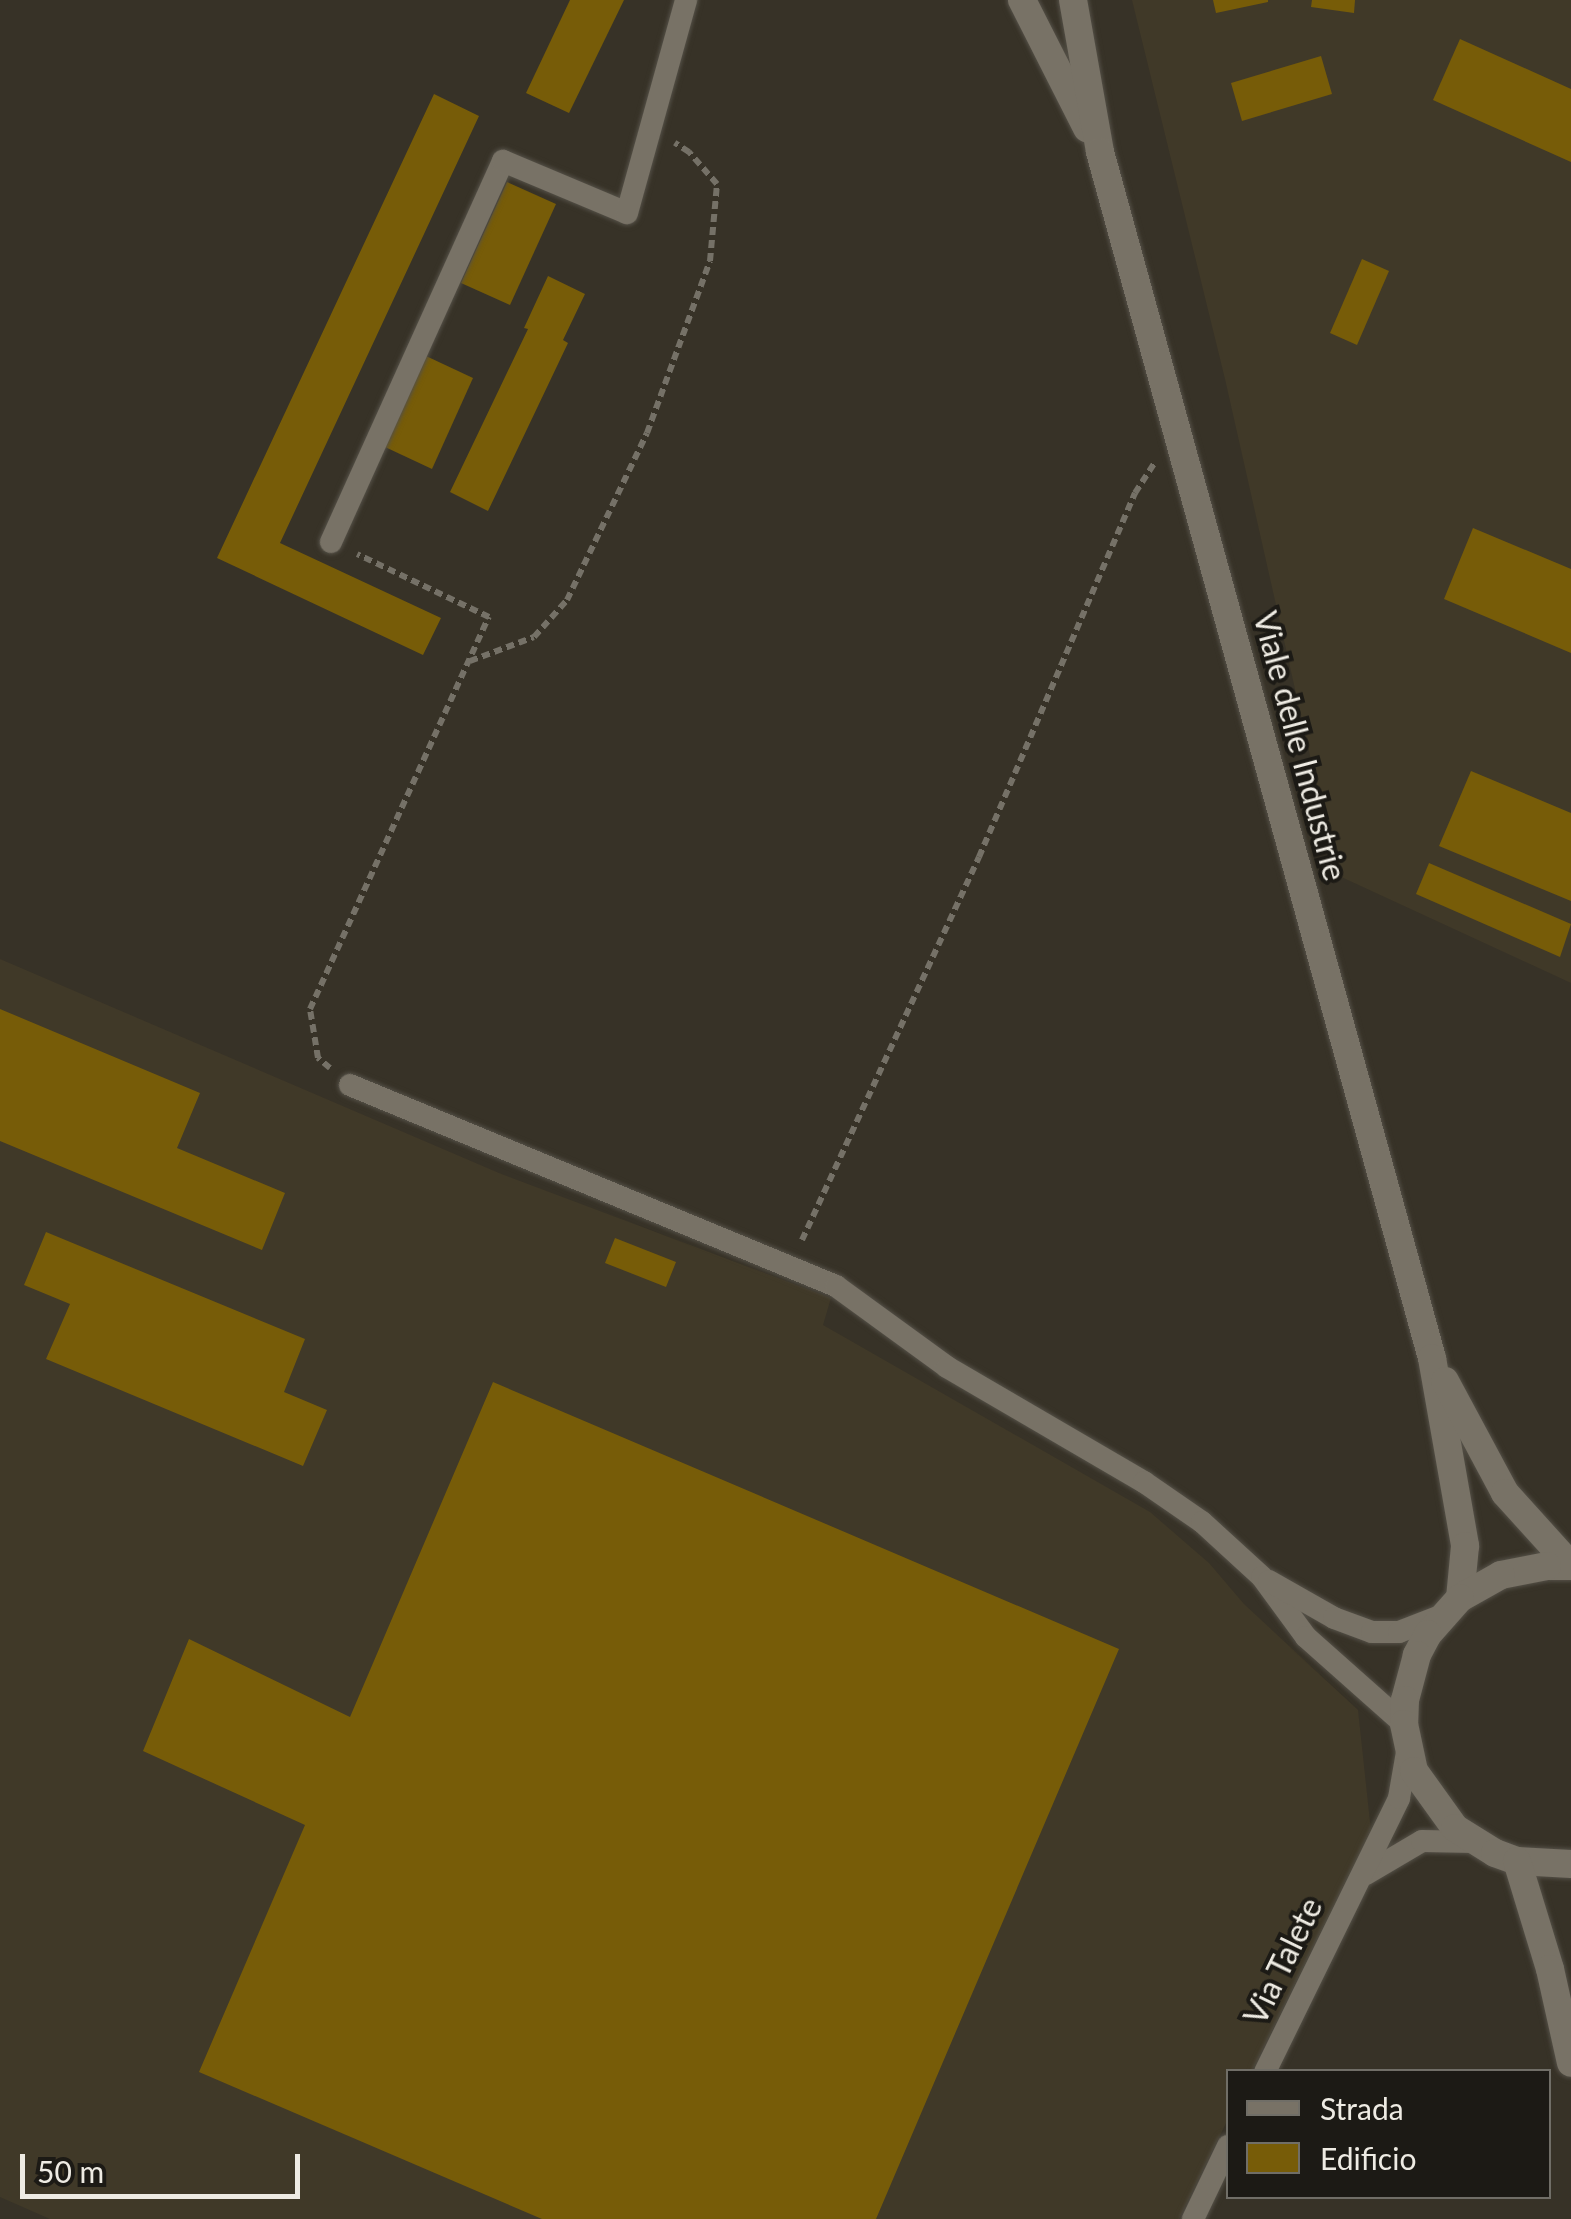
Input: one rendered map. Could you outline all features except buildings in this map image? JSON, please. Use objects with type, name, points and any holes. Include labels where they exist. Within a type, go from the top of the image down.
[{"type":"main road","name":"Viale delle Industrie","points":[[1022,0],[1100,152]]},
{"type":"main road","name":"Viale delle Industrie","points":[[1073,0],[1100,152],[1432,1358],[1466,1546],[1451,1607]]},
{"type":"main road","name":"Viale delle Industrie","points":[[1432,1358],[1505,1493],[1571,1566]]},
{"type":"main road","name":"Viale delle Industrie","points":[[1406,1736],[1409,1677],[1428,1634],[1451,1607],[1501,1575],[1536,1567],[1571,1566]]},
{"type":"main road","points":[[1406,1736],[1414,1770],[1438,1811],[1474,1842],[1517,1861],[1571,1864]]},
{"type":"main road","points":[[1517,1861],[1550,1969],[1571,2063]]},
{"type":"lane","points":[[331,542],[503,161],[627,213],[686,0]]},
{"type":"lane","points":[[350,1086],[791,1264],[836,1286],[948,1367],[1170,1499],[1262,1577],[1334,1618],[1372,1632],[1400,1632],[1451,1607]]},
{"type":"lane","points":[[1262,1577],[1306,1637],[1406,1736]]},
{"type":"lane","name":"Via Talete","points":[[1266,2069],[1399,1798],[1406,1736]]},
{"type":"lane","name":"Via Talete","points":[[1359,1879],[1403,1848],[1422,1841],[1474,1842]]},
{"type":"lane","points":[[1193,2219],[1226,2150]]},
{"type":"path","points":[[469,662],[534,637],[567,600],[647,434],[710,261],[717,184],[689,152],[651,128]]},
{"type":"path","points":[[791,1264],[979,856],[1135,493],[1176,430]]},
{"type":"path","points":[[331,542],[489,617],[310,1009],[318,1058],[350,1086]]},
{"type":"shaded area","points":[[1132,0],[1571,0],[1571,983],[1337,875],[1225,379]]},
{"type":"shaded area","points":[[0,959],[499,1173],[831,1298],[823,1325],[1150,1512],[1209,1563],[1244,1604],[1358,1710],[1371,1831],[1253,2069],[1226,2069],[1226,2123],[1179,2219],[50,2219],[0,2197]]}]
